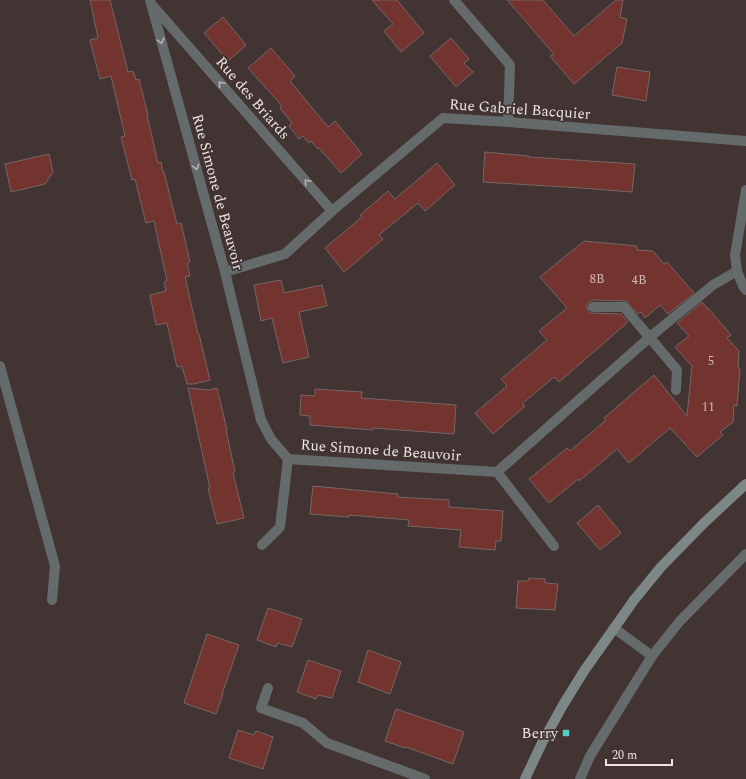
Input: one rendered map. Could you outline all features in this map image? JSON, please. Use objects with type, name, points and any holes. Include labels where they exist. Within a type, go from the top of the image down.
[{"type":"street","points":[[454,0],[510,65],[508,122]]},
{"type":"street","name":"Rue des Briards","points":[[151,2],[332,211]]},
{"type":"street","name":"Rue Simone de Beauvoir","points":[[151,2],[225,272],[261,420],[272,439],[288,459],[497,472]]},
{"type":"street","name":"Rue Gabriel Bacquier","points":[[225,272],[285,254],[332,211],[443,118],[746,141]]},
{"type":"street","points":[[746,190],[735,255],[737,271],[746,290]]},
{"type":"street","points":[[554,546],[497,472],[650,337],[712,285],[737,271]]},
{"type":"street","points":[[593,307],[624,307],[677,370],[676,390]]},
{"type":"street","points":[[0,366],[55,566],[52,600]]},
{"type":"street","points":[[262,545],[280,527],[288,459]]},
{"type":"street","points":[[525,779],[542,743],[563,705],[584,671],[634,600],[662,567],[704,523],[746,484]]},
{"type":"street","points":[[580,779],[590,756],[652,656],[680,621],[746,554]]},
{"type":"street","points":[[614,628],[652,656]]},
{"type":"street","points":[[268,688],[261,708],[303,723],[327,743],[425,779]]},
{"type":"building","points":[[90,0],[110,0],[128,72],[133,71],[136,80],[139,79],[158,163],[161,162],[177,224],[181,223],[190,262],[187,263],[190,276],[185,277],[210,380],[187,384],[182,366],[177,367],[167,323],[156,325],[150,295],[166,291],[164,282],[167,281],[154,221],[146,223],[135,179],[132,180],[121,137],[125,136],[111,76],[100,79],[90,40],[98,38]]},
{"type":"building","points":[[372,0],[397,0],[424,33],[401,52],[384,31],[393,24]]},
{"type":"building","points":[[507,0],[543,0],[574,36],[616,0],[623,0],[620,17],[627,19],[622,43],[574,84],[550,56],[554,54]]},
{"type":"building","points":[[223,17],[246,45],[228,61],[204,33]]},
{"type":"building","points":[[451,38],[469,59],[464,63],[473,72],[456,87],[430,56]]},
{"type":"building","points":[[271,48],[295,76],[290,81],[328,127],[335,121],[362,154],[341,173],[311,141],[309,143],[303,136],[299,139],[289,126],[292,123],[280,108],[282,106],[248,68]]},
{"type":"building","points":[[617,67],[650,72],[646,101],[612,95]]},
{"type":"building","points":[[485,152],[529,157],[635,164],[632,192],[483,182]]},
{"type":"building","points":[[49,154],[53,172],[45,184],[11,192],[5,164]]},
{"type":"building","points":[[437,163],[455,185],[425,211],[418,203],[379,235],[383,239],[344,272],[325,248],[362,217],[360,215],[388,191],[395,199]]},
{"type":"building","points":[[584,241],[637,246],[637,250],[653,251],[664,264],[667,262],[694,293],[668,314],[660,305],[645,318],[641,312],[638,314],[626,301],[593,300],[589,302],[587,307],[590,313],[621,314],[628,322],[559,382],[554,377],[522,404],[525,406],[493,434],[475,413],[507,386],[501,379],[547,340],[539,331],[567,308],[540,277]]},
{"type":"building","points":[[281,280],[284,293],[322,285],[327,306],[299,312],[309,357],[283,363],[272,318],[261,321],[254,285]]},
{"type":"building","points":[[702,302],[731,335],[727,338],[739,351],[738,368],[740,368],[737,406],[734,405],[733,422],[720,432],[723,435],[697,457],[670,428],[629,463],[617,449],[579,481],[578,479],[549,503],[529,479],[567,448],[570,451],[606,420],[604,418],[654,375],[687,416],[692,366],[675,347],[689,336],[677,323]]},
{"type":"building","points":[[188,388],[210,390],[217,388],[235,472],[233,473],[244,518],[217,524],[208,488],[210,488]]},
{"type":"building","points":[[315,389],[362,392],[361,398],[456,405],[454,434],[310,425],[310,416],[300,415],[301,395],[315,396]]},
{"type":"building","points":[[313,486],[398,494],[397,497],[449,500],[449,507],[503,511],[501,541],[496,541],[495,550],[459,547],[461,530],[408,526],[409,520],[349,515],[349,517],[310,514]]},
{"type":"building","points":[[598,505],[621,533],[600,550],[577,523]]},
{"type":"building","points":[[529,578],[545,579],[545,583],[558,584],[555,610],[516,608],[518,581],[528,581]]},
{"type":"building","points":[[268,608],[302,619],[292,647],[278,643],[276,647],[257,640]]},
{"type":"building","points":[[207,634],[239,645],[216,714],[184,703]]},
{"type":"building","points":[[368,650],[401,662],[390,694],[358,682]]},
{"type":"building","points":[[308,660],[341,671],[332,698],[318,695],[316,699],[297,692]]},
{"type":"building","points":[[396,709],[464,732],[453,764],[385,741]]},
{"type":"building","points":[[238,730],[254,735],[256,731],[273,737],[263,769],[229,758]]},
{"type":"place","name":"Berry","points":[[566,733]]}]
